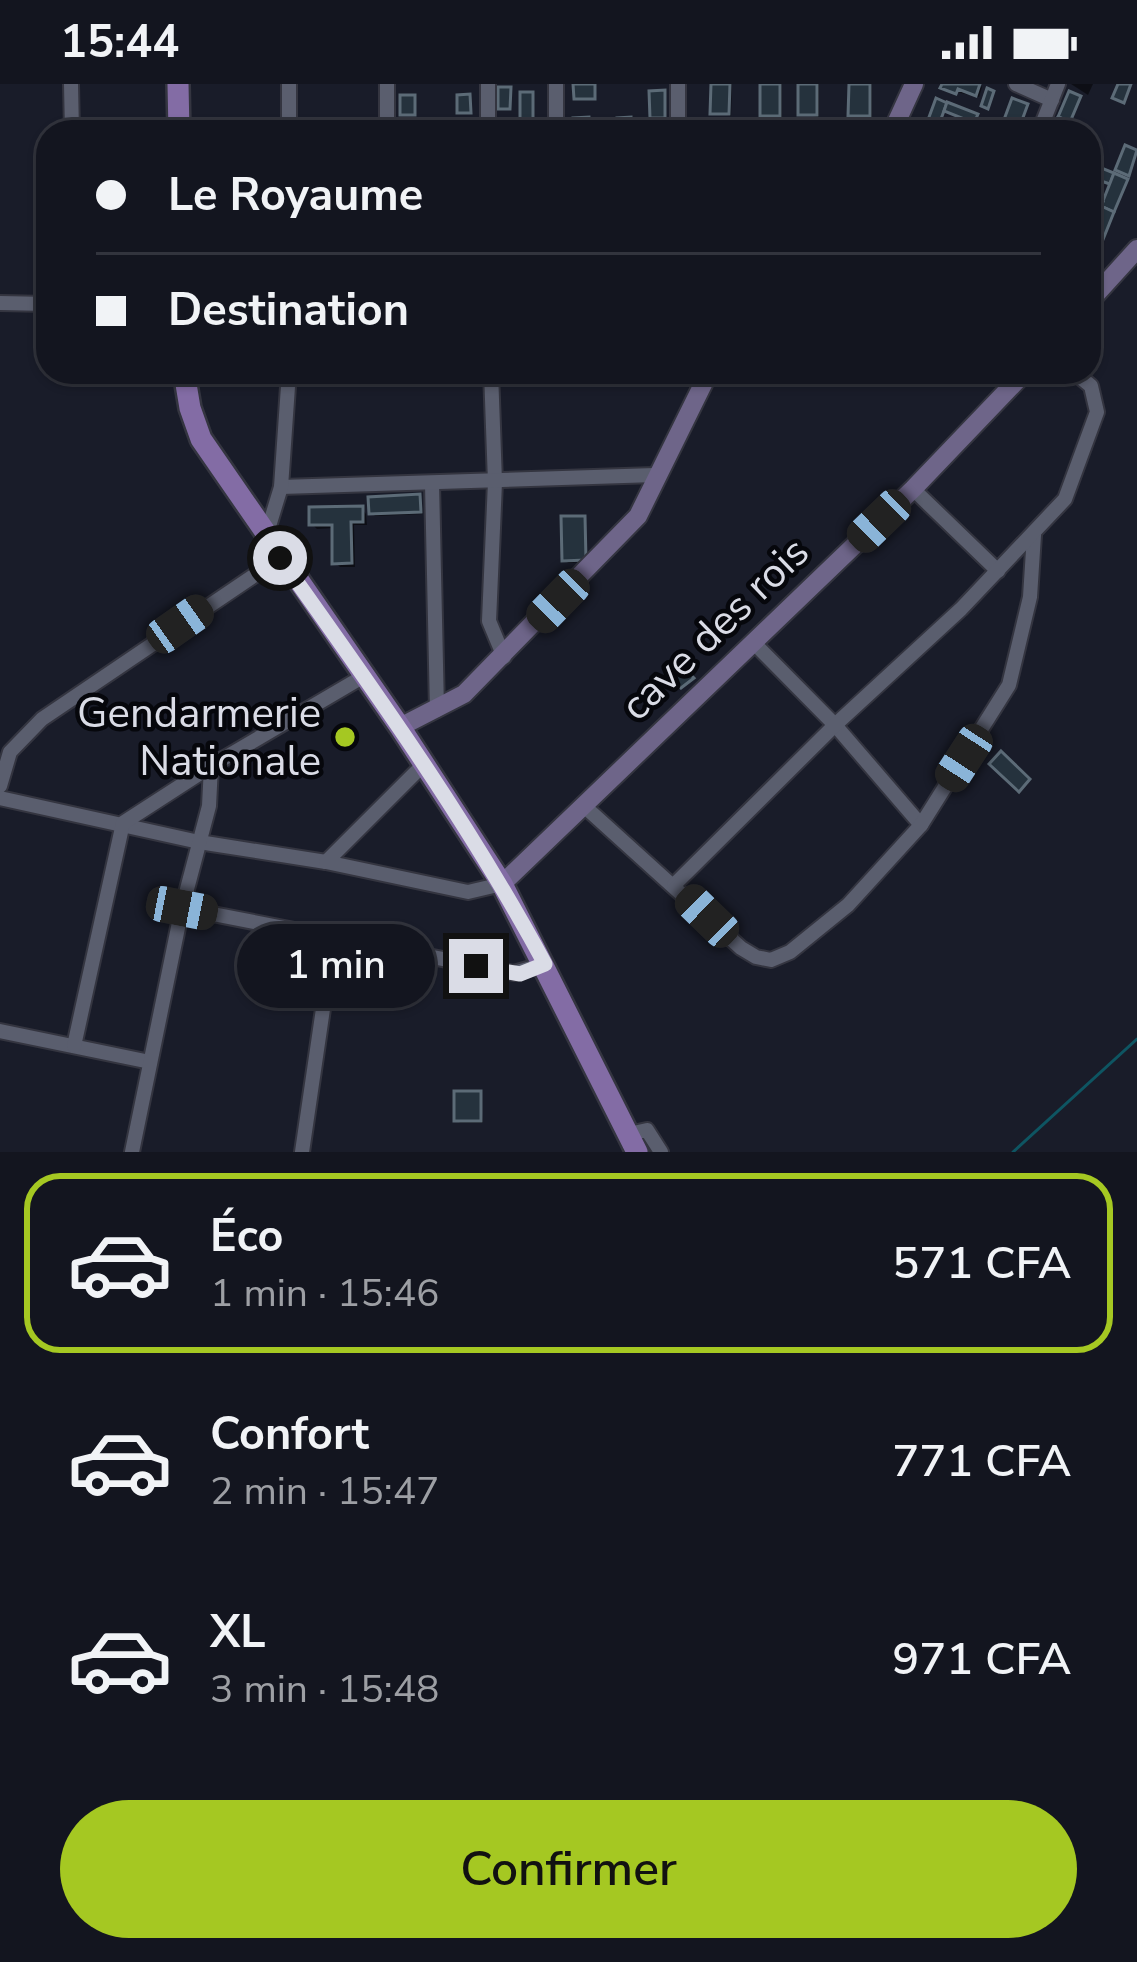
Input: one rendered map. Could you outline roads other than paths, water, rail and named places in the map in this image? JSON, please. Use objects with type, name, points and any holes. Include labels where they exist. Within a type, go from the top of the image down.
[{"type":"main road","points":[[178,84],[178,120]]},
{"type":"main road","points":[[186,384],[201,440],[425,763],[502,884],[633,1143]]},
{"type":"street","points":[[71,84],[72,120]]},
{"type":"street","points":[[289,84],[289,120]]},
{"type":"street","points":[[387,84],[387,120]]},
{"type":"street","points":[[488,84],[488,120]]},
{"type":"street","points":[[556,84],[556,120]]},
{"type":"street","points":[[678,84],[678,120]]},
{"type":"street","points":[[898,120],[914,84]]},
{"type":"street","points":[[1016,84],[1052,100]]},
{"type":"street","points":[[1044,120],[1058,84]]},
{"type":"street","points":[[1101,289],[1133,253],[1137,230]]},
{"type":"street","points":[[0,303],[36,304]]},
{"type":"street","points":[[266,536],[281,487],[288,384]]},
{"type":"street","points":[[491,384],[495,482],[489,621],[504,657]]},
{"type":"street","points":[[400,727],[464,694],[638,516],[703,384]]},
{"type":"street","name":"cave des rois","points":[[502,884],[913,489],[1014,384]]},
{"type":"street","points":[[674,884],[1034,535],[1072,487],[1096,412],[1096,396],[1089,384]]},
{"type":"street","points":[[281,487],[655,475]]},
{"type":"street","points":[[432,483],[437,710]]},
{"type":"street","points":[[913,489],[1003,567],[1030,580]]},
{"type":"street","points":[[584,805],[741,948],[770,960],[790,952],[848,905],[920,825],[1009,685],[1034,535]]},
{"type":"street","points":[[0,786],[5,749],[280,558]]},
{"type":"street","points":[[753,642],[835,725],[920,825]]},
{"type":"street","points":[[74,1046],[123,823],[364,676]]},
{"type":"street","points":[[326,862],[425,763]]},
{"type":"street","points":[[132,1152],[182,908],[209,806],[211,766]]},
{"type":"street","points":[[0,798],[199,842],[468,892],[502,884]]},
{"type":"street","points":[[182,908],[514,973],[545,964]]},
{"type":"street","points":[[302,1152],[324,1002],[321,935]]},
{"type":"street","points":[[0,1031],[149,1062]]},
{"type":"street","points":[[633,1143],[647,1130],[662,1152]]},
{"type":"waterway","points":[[1013,1152],[1137,1039]]},
{"type":"place","name":"Gendarmerie Nationale","points":[[345,737]]}]
